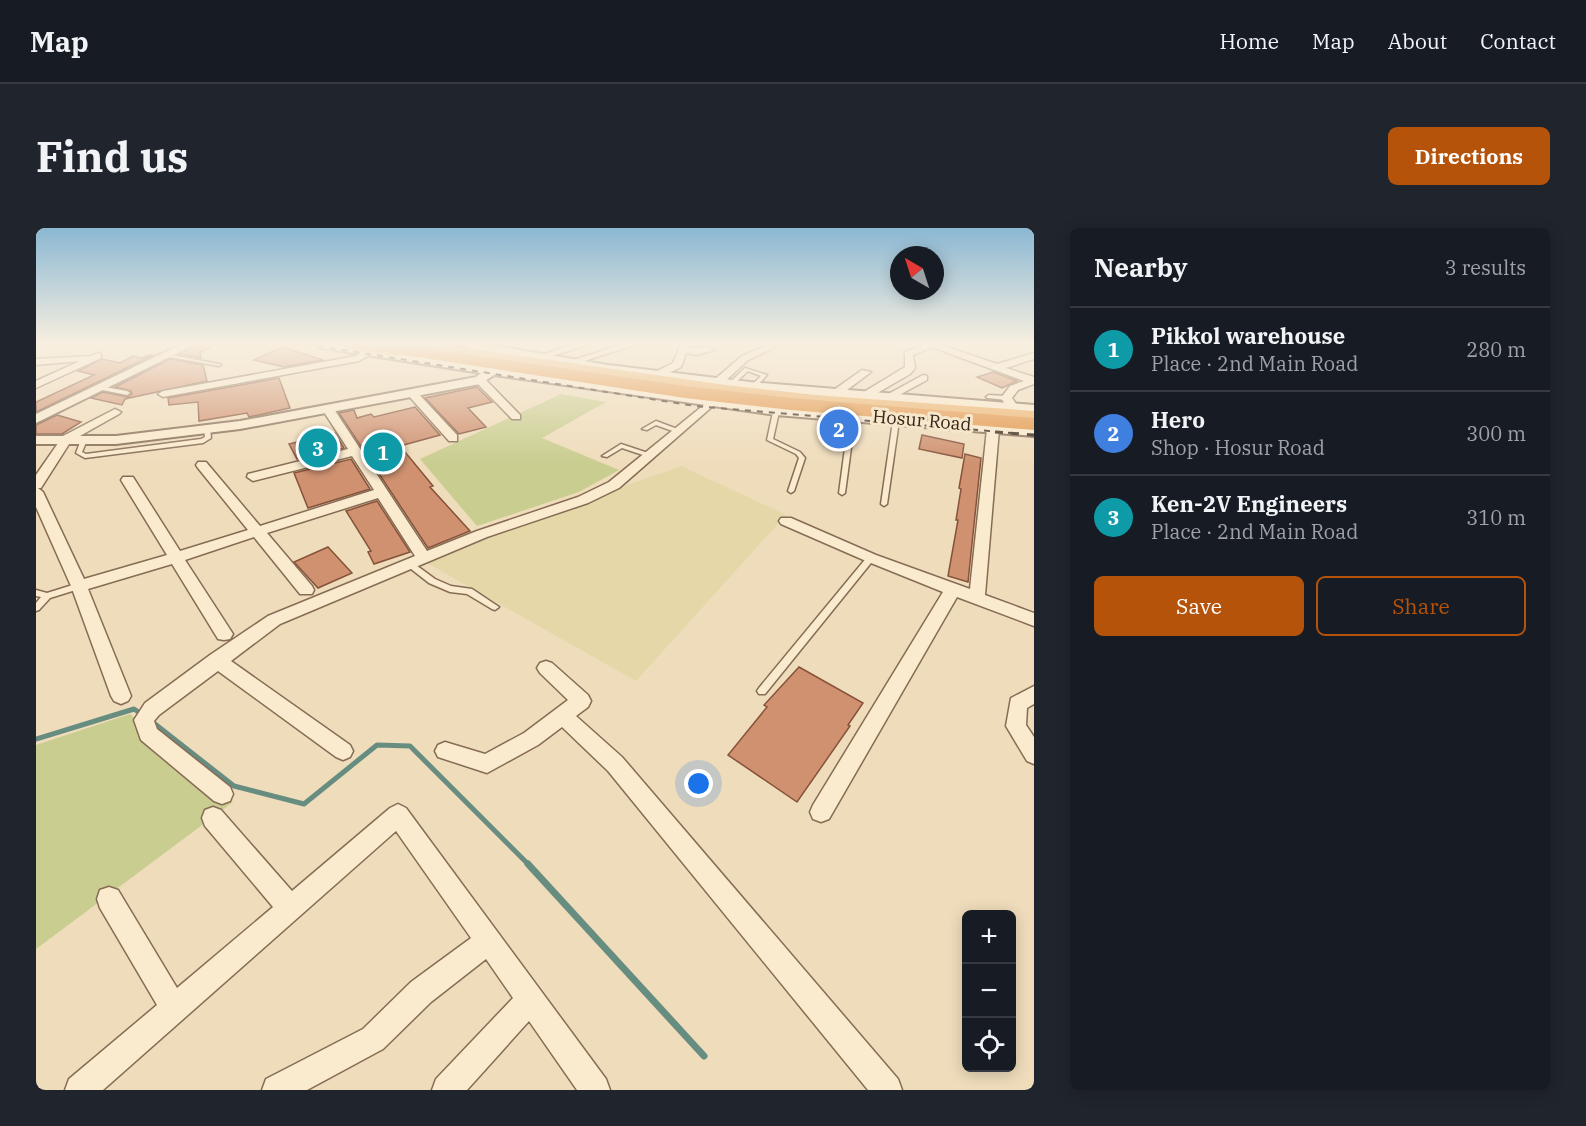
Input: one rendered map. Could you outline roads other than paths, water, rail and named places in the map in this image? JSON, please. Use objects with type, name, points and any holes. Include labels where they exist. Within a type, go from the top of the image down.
[{"type":"highway","name":"Hosur Road","points":[[609,384],[750,404],[1034,430]]},
{"type":"highway","points":[[630,384],[791,404],[1034,424]]},
{"type":"highway","points":[[667,384],[816,403],[1034,418]]},
{"type":"highway","name":"Hosur Road","points":[[685,384],[914,404],[1034,418]]},
{"type":"street","points":[[36,419],[107,384]]},
{"type":"street","points":[[163,394],[216,384]]},
{"type":"street","points":[[36,440],[116,440],[207,429],[458,384]]},
{"type":"street","points":[[484,384],[516,417]]},
{"type":"street","points":[[572,384],[776,411],[993,429],[1034,430]]},
{"type":"street","points":[[733,384],[886,398],[914,404],[1009,403],[1034,409]]},
{"type":"street","points":[[835,394],[849,384]]},
{"type":"street","points":[[863,396],[893,384]]},
{"type":"street","points":[[886,398],[904,384]]},
{"type":"street","points":[[1009,403],[1014,387],[1023,384]]},
{"type":"street","points":[[412,393],[453,438]]},
{"type":"street","points":[[222,794],[148,734],[144,720],[152,709],[216,660],[274,620],[416,560],[482,534],[583,500],[614,485],[710,403]]},
{"type":"street","points":[[328,409],[382,492],[416,560]]},
{"type":"street","points":[[36,485],[67,439],[115,412]]},
{"type":"street","points":[[977,598],[993,429]]},
{"type":"street","points":[[253,477],[355,451]]},
{"type":"street","points":[[202,465],[306,590]]},
{"type":"street","points":[[128,480],[224,634]]},
{"type":"street","points":[[36,492],[79,586],[121,696]]},
{"type":"street","points":[[79,586],[382,492]]},
{"type":"street","points":[[786,521],[871,558],[1034,620]]},
{"type":"street","points":[[821,812],[953,589]]},
{"type":"street","points":[[216,660],[343,751]]},
{"type":"street","points":[[445,751],[487,764],[531,739],[580,701],[546,668]]},
{"type":"street","points":[[1034,694],[1017,704],[1016,726],[1034,755]]},
{"type":"street","points":[[562,715],[615,764],[887,1090]]},
{"type":"street","points":[[80,1090],[398,815],[595,1090]]},
{"type":"street","points":[[213,818],[291,907]]},
{"type":"street","points":[[109,898],[174,1008]]},
{"type":"street","points":[[277,1090],[373,1039],[421,992],[488,941]]},
{"type":"street","points":[[447,1090],[529,1000]]},
{"type":"lane","points":[[99,388],[127,393]]},
{"type":"lane","points":[[989,397],[1009,403]]},
{"type":"lane","points":[[776,411],[770,440],[798,453],[802,458],[791,491]]},
{"type":"lane","points":[[842,493],[852,418]]},
{"type":"lane","points":[[884,504],[896,421]]},
{"type":"lane","points":[[645,429],[656,423],[678,431]]},
{"type":"lane","points":[[604,456],[621,446],[649,455]]},
{"type":"lane","points":[[762,692],[871,558]]},
{"type":"lane","points":[[416,560],[432,581],[450,589],[469,591],[495,607]]},
{"type":"lane","points":[[36,608],[47,596],[79,586]]},
{"type":"lane","points":[[36,593],[47,596]]},
{"type":"waterway","points":[[36,739],[134,709],[137,711]]},
{"type":"waterway","points":[[155,724],[234,786],[304,804],[377,745],[410,746],[528,864]]},
{"type":"waterway","points":[[528,864],[704,1056]]},
{"type":"railway","points":[[558,384],[695,406],[1012,433]]},
{"type":"railway","points":[[995,432],[1034,435]]},
{"type":"place","name":"Hero","points":[[839,429]]},
{"type":"place","name":"Ken-2V Engineers","points":[[318,448]]},
{"type":"place","name":"Pikkol warehouse","points":[[383,452]]}]
